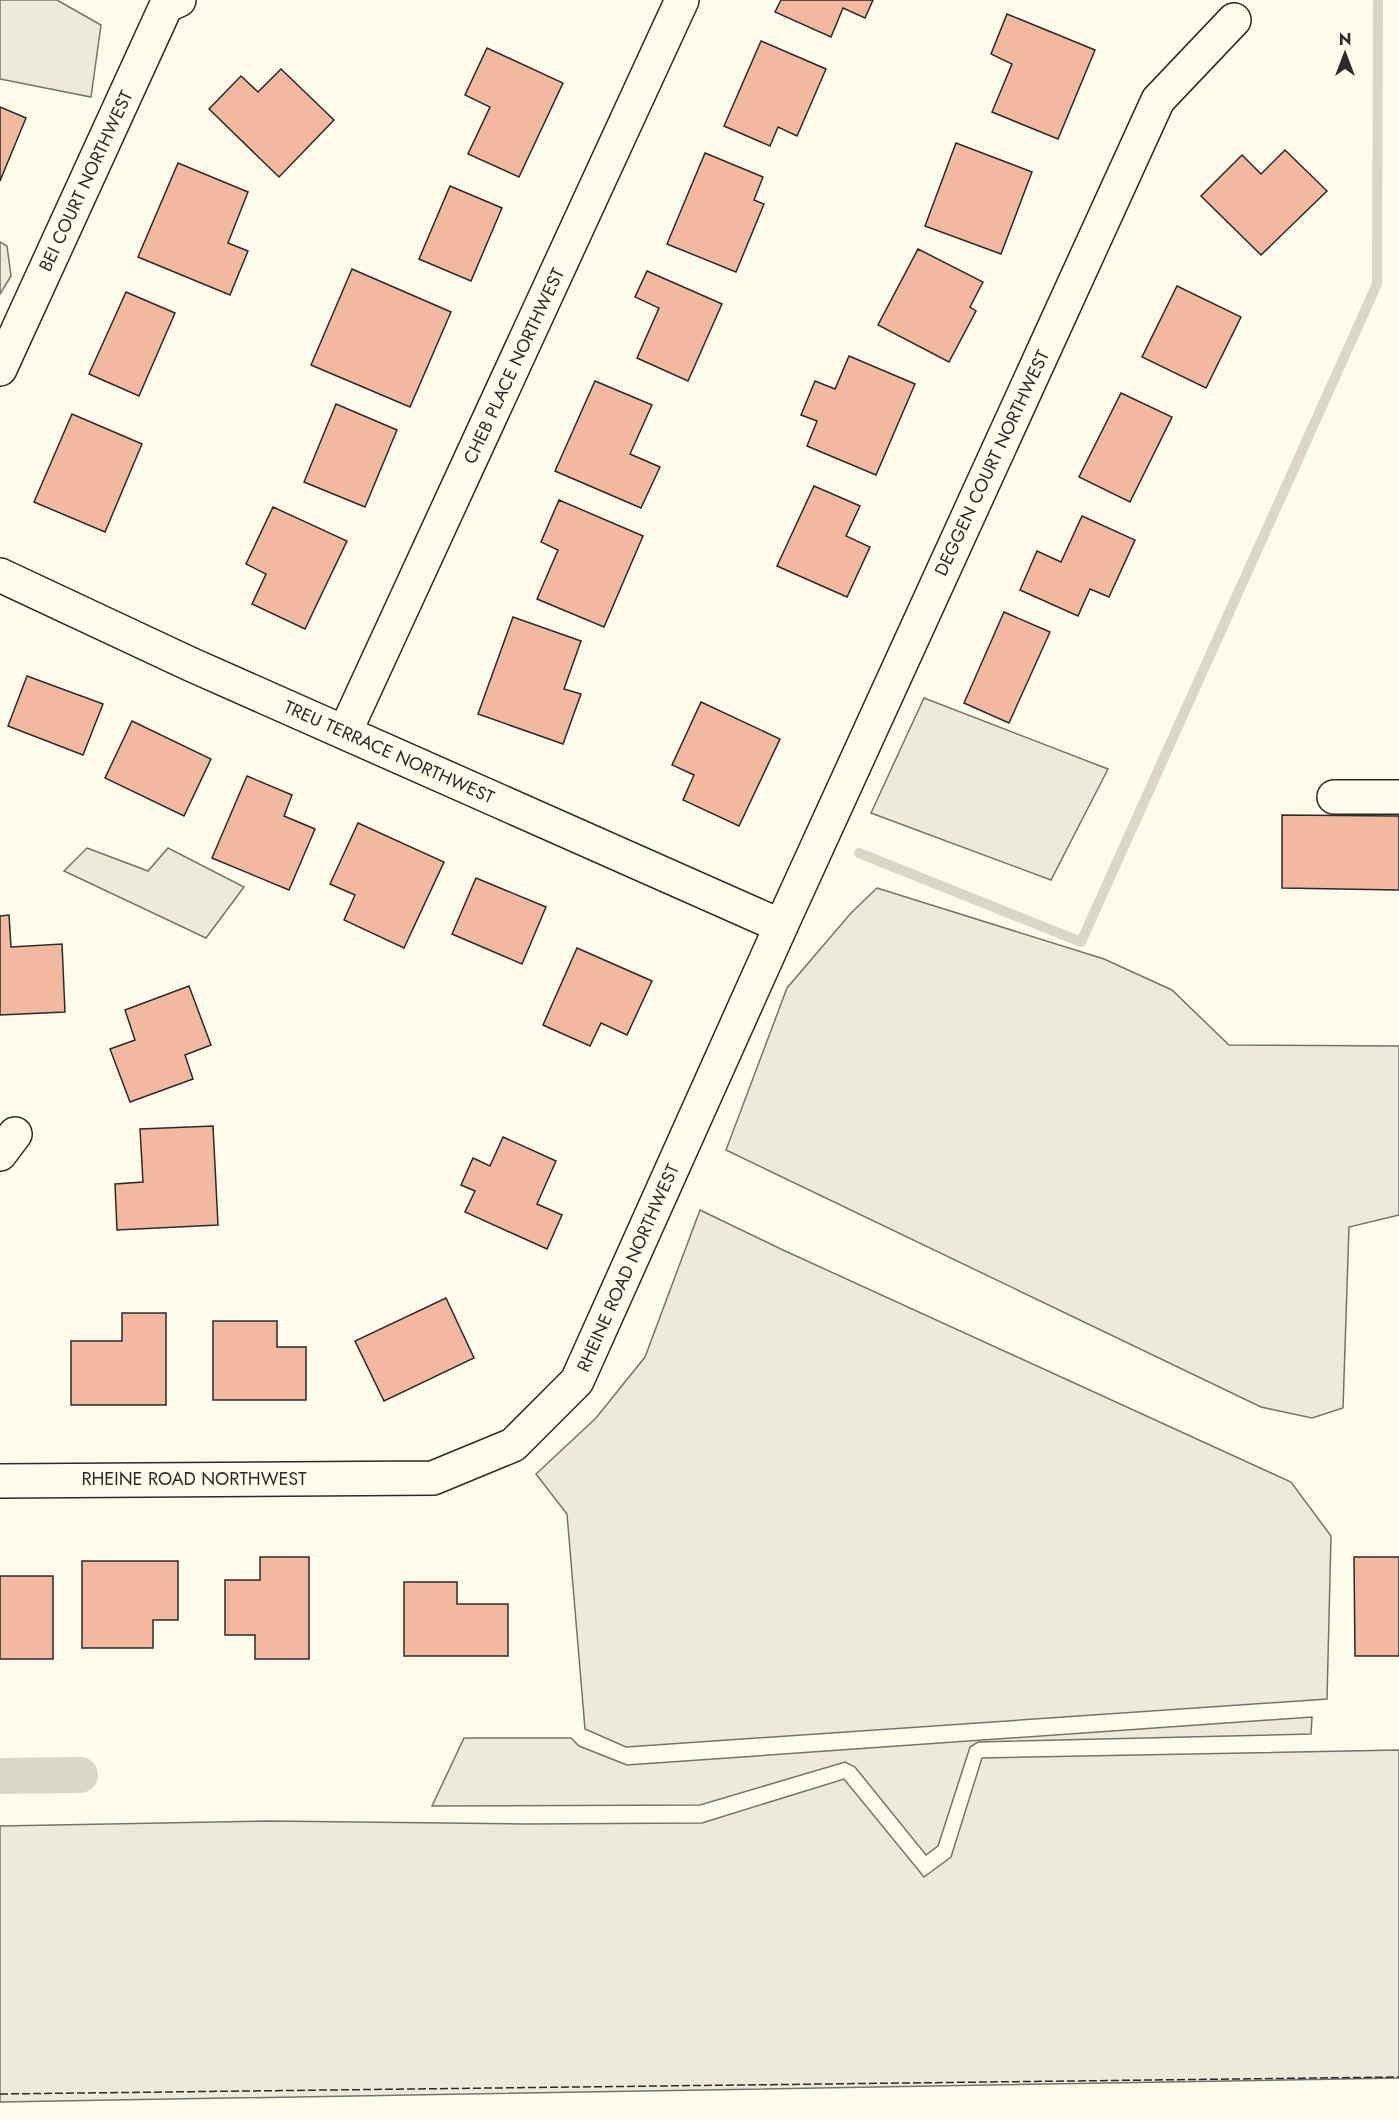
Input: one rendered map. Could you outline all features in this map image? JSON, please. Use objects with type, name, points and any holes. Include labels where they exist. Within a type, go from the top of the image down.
[{"type":"street","name":"BEI COURT NORTHWEST","points":[[0,369],[166,6],[179,0]]},
{"type":"street","name":"CHEB PLACE NORTHWEST","points":[[345,732],[682,0]]},
{"type":"street","name":"DEGGEN COURT NORTHWEST","points":[[781,926],[1158,100],[1234,21]]},
{"type":"street","name":"TREU TERRACE NORTHWEST","points":[[0,575],[190,664],[781,926]]},
{"type":"street","points":[[1334,797],[1399,797]]},
{"type":"street","name":"RHEINE ROAD NORTHWEST","points":[[0,1481],[433,1478],[513,1445],[577,1381],[781,926]]},
{"type":"shaded area","points":[[0,0],[57,0],[101,25],[91,97],[0,79]]},
{"type":"shaded area","points":[[0,242],[7,246],[11,276],[0,294]]},
{"type":"shaded area","points":[[924,698],[1108,769],[1051,880],[871,813]]},
{"type":"shaded area","points":[[87,848],[148,871],[168,848],[244,887],[206,938],[64,871]]},
{"type":"shaded area","points":[[877,888],[1104,959],[1172,990],[1229,1045],[1399,1046],[1399,1215],[1349,1227],[1343,1408],[1312,1418],[1261,1407],[726,1150],[787,988],[851,913]]},
{"type":"shaded area","points":[[700,1210],[1291,1482],[1331,1536],[1327,1699],[626,1747],[585,1729],[567,1514],[536,1474],[596,1418],[645,1357]]},
{"type":"shaded area","points":[[1312,1717],[1311,1734],[978,1742],[970,1747],[938,1846],[926,1855],[855,1767],[845,1762],[700,1805],[432,1806],[464,1738],[571,1738],[579,1746],[627,1765]]},
{"type":"shaded area","points":[[1399,1750],[1399,2078],[0,2102],[0,1826],[268,1821],[525,1824],[702,1823],[844,1779],[924,1877],[951,1857],[982,1758]]},
{"type":"building","points":[[781,0],[873,0],[865,18],[843,8],[831,37],[775,12]]},
{"type":"building","points":[[1007,14],[1095,50],[1058,139],[992,112],[1012,64],[991,54]]},
{"type":"building","points":[[761,41],[826,69],[797,136],[778,127],[770,146],[724,126]]},
{"type":"building","points":[[487,48],[563,83],[519,177],[468,154],[490,107],[465,95]]},
{"type":"building","points":[[281,69],[334,120],[279,177],[209,109],[241,76],[258,92]]},
{"type":"building","points":[[0,107],[26,118],[0,181]]},
{"type":"building","points":[[956,143],[1032,172],[1001,254],[925,226]]},
{"type":"building","points":[[1285,150],[1327,191],[1261,255],[1201,196],[1242,155],[1261,174]]},
{"type":"building","points":[[705,153],[763,177],[754,200],[764,204],[736,272],[667,244]]},
{"type":"building","points":[[178,163],[248,192],[228,243],[248,251],[230,295],[138,257]]},
{"type":"building","points":[[450,186],[502,208],[471,281],[419,259]]},
{"type":"building","points":[[918,249],[983,282],[970,307],[976,311],[949,362],[878,325]]},
{"type":"building","points":[[352,269],[451,312],[410,407],[311,365]]},
{"type":"building","points":[[647,271],[722,304],[688,381],[637,358],[659,308],[635,297]]},
{"type":"building","points":[[1177,286],[1241,317],[1206,388],[1142,357]]},
{"type":"building","points":[[126,292],[175,313],[139,396],[89,374]]},
{"type":"building","points":[[849,356],[915,384],[876,475],[807,446],[817,421],[801,415],[815,381],[835,389]]},
{"type":"building","points":[[595,381],[652,405],[630,454],[660,467],[641,508],[555,471]]},
{"type":"building","points":[[1121,393],[1172,417],[1130,502],[1079,477]]},
{"type":"building","points":[[336,404],[397,430],[365,507],[304,482]]},
{"type":"building","points":[[72,414],[142,444],[105,532],[34,502]]},
{"type":"building","points":[[814,486],[860,506],[846,536],[870,547],[847,597],[777,566]]},
{"type":"building","points":[[559,500],[643,536],[604,627],[537,599],[558,550],[541,542]]},
{"type":"building","points":[[273,507],[347,541],[305,629],[252,604],[266,574],[246,564]]},
{"type":"building","points":[[1082,516],[1135,540],[1109,597],[1090,589],[1078,616],[1020,590],[1037,551],[1061,562]]},
{"type":"building","points":[[1004,612],[1050,632],[1009,723],[964,703]]},
{"type":"building","points":[[513,617],[581,641],[564,689],[581,694],[563,744],[478,714]]},
{"type":"building","points":[[27,676],[103,704],[83,755],[8,726]]},
{"type":"building","points":[[701,702],[780,739],[739,826],[683,800],[694,775],[672,765]]},
{"type":"building","points":[[132,721],[211,759],[184,816],[105,778]]},
{"type":"building","points":[[247,776],[292,795],[284,816],[315,829],[289,890],[212,858]]},
{"type":"building","points":[[1282,815],[1399,816],[1399,890],[1282,888]]},
{"type":"building","points":[[358,823],[444,862],[404,948],[344,920],[355,895],[330,884]]},
{"type":"building","points":[[476,878],[546,907],[522,964],[452,934]]},
{"type":"building","points":[[9,915],[11,947],[62,944],[65,1012],[0,1015],[0,916]]},
{"type":"building","points":[[577,948],[652,981],[627,1035],[601,1023],[590,1046],[543,1025]]},
{"type":"building","points":[[189,986],[211,1045],[185,1055],[193,1079],[130,1102],[110,1049],[135,1040],[125,1010]]},
{"type":"building","points":[[213,1126],[218,1225],[117,1230],[115,1184],[143,1182],[140,1129]]},
{"type":"building","points":[[503,1137],[556,1161],[537,1204],[562,1215],[547,1249],[465,1212],[475,1191],[461,1185],[473,1158],[490,1166]]},
{"type":"building","points":[[446,1298],[474,1358],[384,1401],[355,1341]]},
{"type":"building","points":[[122,1313],[166,1313],[166,1405],[71,1405],[71,1341],[122,1341]]},
{"type":"building","points":[[213,1321],[277,1321],[277,1347],[306,1347],[306,1400],[213,1400]]},
{"type":"building","points":[[260,1557],[309,1557],[309,1659],[255,1659],[255,1635],[225,1635],[225,1580],[260,1580]]},
{"type":"building","points":[[1354,1557],[1399,1557],[1399,1656],[1355,1656]]},
{"type":"building","points":[[82,1561],[178,1561],[178,1620],[153,1620],[153,1648],[82,1648]]},
{"type":"building","points":[[0,1576],[53,1576],[53,1659],[0,1659]]},
{"type":"building","points":[[404,1582],[457,1582],[457,1604],[508,1604],[508,1656],[404,1656]]},
{"type":"waterway","points":[[859,853],[1081,942],[1377,284],[1378,0]]},
{"type":"waterway","points":[[0,1776],[80,1775]]},
{"type":"fence","points":[[0,2094],[1399,2077]]}]
